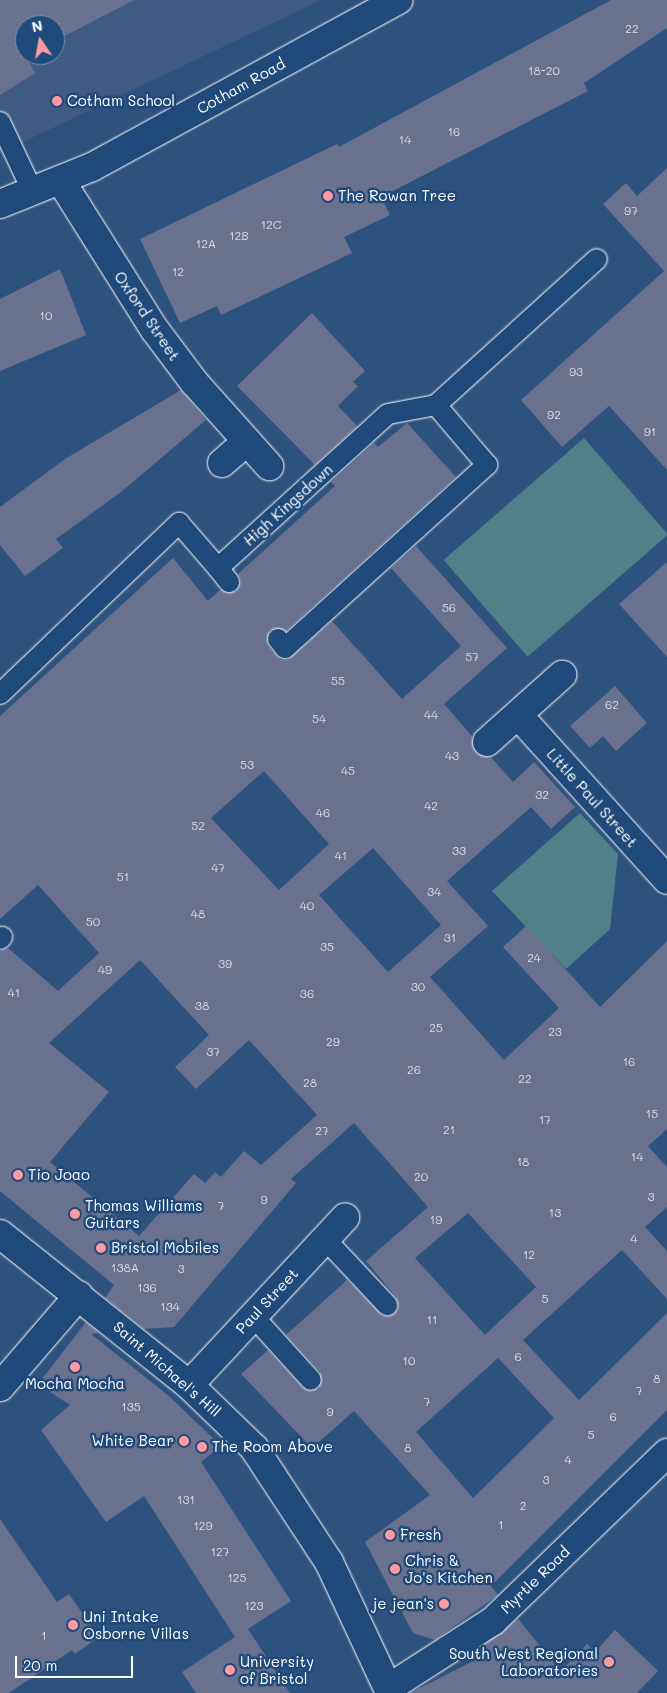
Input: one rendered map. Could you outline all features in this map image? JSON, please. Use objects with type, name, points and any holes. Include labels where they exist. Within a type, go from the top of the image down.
[{"type":"street","name":"Cotham Road","points":[[0,204],[61,181],[398,0]]},
{"type":"street","name":"Oxford Street","points":[[61,181],[155,330],[246,442],[269,466]]},
{"type":"street","points":[[222,464],[246,442]]},
{"type":"street","points":[[487,742],[562,675]]},
{"type":"street","name":"Little Paul Street","points":[[518,715],[667,880]]},
{"type":"street","name":"Paul Street","points":[[190,1385],[345,1218]]},
{"type":"street","name":"Saint Michael's Hill","points":[[0,1234],[79,1294],[190,1385],[254,1448],[300,1511],[336,1576],[390,1691]]},
{"type":"street","points":[[0,1387],[79,1294]]},
{"type":"street","name":"Myrtle Road","points":[[390,1691],[493,1621],[511,1593],[667,1453]]},
{"type":"lane","points":[[0,122],[33,192]]},
{"type":"lane","points":[[278,639],[285,648],[487,465],[436,406],[597,259]]},
{"type":"lane","name":"High Kingsdown","points":[[0,694],[179,523],[223,575],[388,414],[436,406]]},
{"type":"lane","points":[[325,1240],[387,1306]]},
{"type":"lane","points":[[253,1316],[311,1380]]},
{"type":"shaded area","name":"Cotham School","points":[[0,0],[321,0],[0,153]]},
{"type":"green space","points":[[584,438],[667,535],[528,657],[444,560]]},
{"type":"green space","points":[[580,813],[618,854],[610,929],[566,969],[492,891]]},
{"type":"building","points":[[0,0],[134,0],[65,36],[65,15],[15,15],[15,65],[31,65],[35,73],[0,95]]},
{"type":"building","points":[[611,0],[667,0],[667,28],[584,83],[588,91],[381,197],[390,215],[344,237],[352,253],[221,315],[217,306],[180,323],[140,239],[337,144],[339,147]]},
{"type":"building","points":[[667,168],[667,470],[609,406],[562,447],[521,400],[664,271],[603,204],[626,183],[637,196]]},
{"type":"building","points":[[60,269],[86,335],[0,371],[0,299]]},
{"type":"building","points":[[312,313],[365,371],[353,382],[358,386],[338,406],[357,426],[315,465],[237,386]]},
{"type":"building","points":[[181,390],[206,420],[121,492],[56,539],[63,548],[25,576],[0,545],[0,507],[65,459]]},
{"type":"building","points":[[407,423],[456,477],[286,631],[270,630],[268,646],[280,659],[288,660],[332,621],[402,699],[461,646],[391,568],[416,546],[507,648],[444,704],[472,736],[476,753],[491,757],[513,782],[534,762],[575,807],[551,829],[531,807],[447,881],[488,926],[430,977],[504,1060],[559,1008],[503,947],[526,926],[600,1007],[667,941],[667,1129],[648,1146],[667,1167],[667,1207],[645,1227],[667,1251],[667,1299],[622,1250],[523,1340],[579,1400],[667,1313],[667,1410],[491,1586],[498,1595],[435,1640],[413,1633],[365,1542],[430,1495],[354,1411],[312,1448],[241,1374],[268,1350],[303,1388],[319,1389],[320,1372],[286,1335],[347,1280],[383,1316],[398,1309],[396,1297],[366,1261],[428,1207],[354,1123],[291,1179],[296,1183],[174,1327],[144,1329],[105,1298],[114,1285],[0,1191],[0,951],[8,948],[58,991],[99,953],[38,885],[0,919],[0,716],[173,558],[208,601],[220,590],[236,592],[241,581],[238,574],[335,486],[331,482],[374,443],[378,447]],"holes":[[[264,771],[329,844],[279,890],[211,818]],[[373,848],[441,925],[388,972],[319,895]],[[140,960],[209,1035],[175,1067],[196,1089],[249,1040],[317,1115],[261,1165],[244,1151],[221,1177],[215,1172],[205,1183],[194,1174],[139,1236],[50,1162],[109,1092],[49,1043]],[[468,1213],[536,1287],[485,1335],[415,1258]],[[498,1358],[554,1418],[473,1498],[416,1432]]]},
{"type":"building","points":[[667,562],[667,657],[619,604]]},
{"type":"building","points":[[615,686],[647,723],[616,751],[603,736],[590,748],[570,726]]},
{"type":"building","points":[[86,1322],[99,1333],[91,1334],[169,1396],[221,1446],[201,1462],[291,1601],[248,1629],[290,1693],[196,1693],[182,1672],[235,1637],[144,1496],[106,1522],[41,1430],[70,1405],[38,1384]]},
{"type":"building","points":[[0,1519],[57,1602],[69,1594],[99,1637],[75,1654],[72,1650],[9,1693],[0,1693]]},
{"type":"building","points":[[518,1619],[561,1671],[587,1644],[595,1652],[615,1630],[658,1671],[637,1693],[410,1693],[483,1656],[473,1652]]},
{"type":"place","name":"Cotham School","points":[[57,101]]},
{"type":"place","name":"The Rowan Tree","points":[[328,196]]},
{"type":"place","name":"Tio Joao","points":[[18,1175]]},
{"type":"place","name":"Thomas Williams Guitars","points":[[75,1214]]},
{"type":"place","name":"Bristol Mobiles","points":[[101,1248]]},
{"type":"place","name":"Mocha Mocha","points":[[75,1367]]},
{"type":"place","name":"White Bear","points":[[184,1441]]},
{"type":"place","name":"The Room Above","points":[[202,1447]]},
{"type":"place","name":"Fresh","points":[[390,1535]]},
{"type":"place","name":"Chris & Jo's Kitchen","points":[[395,1569]]},
{"type":"place","name":"je jean's","points":[[444,1604]]},
{"type":"place","name":"Uni Intake Osborne Villas","points":[[73,1625]]},
{"type":"place","name":"South West Regional Laboratories","points":[[609,1662]]},
{"type":"place","name":"University of Bristol","points":[[230,1670]]}]
